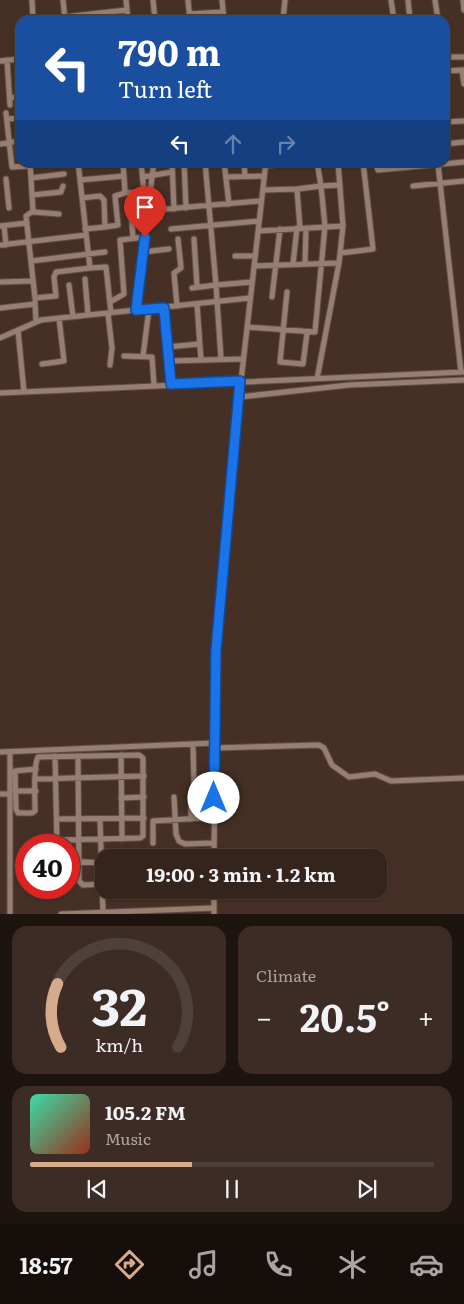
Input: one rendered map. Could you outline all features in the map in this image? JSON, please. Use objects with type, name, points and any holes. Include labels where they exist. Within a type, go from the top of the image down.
[{"type":"street","points":[[32,0],[34,15]]},
{"type":"street","points":[[63,0],[64,15]]},
{"type":"street","points":[[126,0],[128,15]]},
{"type":"street","points":[[153,0],[154,15]]},
{"type":"street","points":[[188,0],[190,15]]},
{"type":"street","points":[[222,0],[223,15]]},
{"type":"street","points":[[284,15],[285,0]]},
{"type":"street","points":[[391,0],[393,15]]},
{"type":"street","points":[[408,0],[410,15]]},
{"type":"street","points":[[435,0],[437,15]]},
{"type":"street","points":[[463,2],[464,10]]},
{"type":"street","points":[[88,15],[127,10]]},
{"type":"street","points":[[203,15],[223,12]]},
{"type":"street","points":[[450,57],[464,57]]},
{"type":"street","points":[[0,61],[15,59]]},
{"type":"street","points":[[7,60],[10,106]]},
{"type":"street","points":[[450,71],[463,70],[464,84]]},
{"type":"street","points":[[10,98],[15,97]]},
{"type":"street","points":[[15,117],[6,116],[12,167],[15,166]]},
{"type":"street","points":[[450,122],[464,121]]},
{"type":"street","points":[[0,144],[15,142]]},
{"type":"street","points":[[450,143],[464,142]]},
{"type":"street","points":[[450,163],[464,162]]},
{"type":"street","points":[[30,167],[33,212]]},
{"type":"street","points":[[79,167],[90,268]]},
{"type":"street","points":[[123,167],[126,193]]},
{"type":"street","points":[[142,167],[148,210]]},
{"type":"street","points":[[136,310],[154,167]]},
{"type":"street","points":[[172,167],[174,209]]},
{"type":"street","points":[[184,167],[186,208]]},
{"type":"street","points":[[206,167],[221,359]]},
{"type":"street","points":[[225,167],[228,204]]},
{"type":"street","points":[[244,167],[245,176]]},
{"type":"street","points":[[214,849],[216,650],[240,381],[265,167]]},
{"type":"street","points":[[247,327],[307,333],[315,332],[324,226],[318,167]]},
{"type":"street","points":[[317,379],[341,253],[343,226],[338,167]]},
{"type":"street","points":[[341,253],[373,249],[364,167]]},
{"type":"street","points":[[377,167],[378,170],[408,167]]},
{"type":"street","points":[[0,392],[462,372],[461,346],[438,167]]},
{"type":"street","points":[[143,177],[172,172]]},
{"type":"street","points":[[31,178],[64,174]]},
{"type":"street","points":[[80,180],[124,176]]},
{"type":"street","points":[[226,177],[264,176]]},
{"type":"street","points":[[6,179],[9,208]]},
{"type":"street","points":[[413,186],[464,181]]},
{"type":"street","points":[[262,190],[340,185]]},
{"type":"street","points":[[32,195],[60,192],[62,186]]},
{"type":"street","points":[[298,189],[305,264]]},
{"type":"street","points":[[0,246],[118,225],[115,196],[144,192]]},
{"type":"street","points":[[0,198],[8,197]]},
{"type":"street","points":[[82,198],[103,197],[105,227]]},
{"type":"street","points":[[133,237],[131,212],[260,201]]},
{"type":"street","points":[[36,321],[26,214],[33,212],[59,214]]},
{"type":"street","points":[[171,229],[259,221]]},
{"type":"street","points":[[6,245],[2,226],[26,223]]},
{"type":"street","points":[[258,231],[280,228],[343,226]]},
{"type":"street","points":[[272,297],[280,228]]},
{"type":"street","points":[[293,264],[301,228]]},
{"type":"street","points":[[110,302],[124,294],[119,241],[133,237],[145,237]]},
{"type":"street","points":[[177,306],[174,273],[181,268],[178,239]]},
{"type":"street","points":[[194,239],[195,287],[252,282]]},
{"type":"street","points":[[143,252],[169,249]]},
{"type":"street","points":[[31,261],[105,252]]},
{"type":"street","points":[[235,256],[255,256]]},
{"type":"street","points":[[254,266],[339,263]]},
{"type":"street","points":[[0,303],[0,308],[56,296],[54,276],[56,272],[106,267],[112,348],[110,365]]},
{"type":"street","points":[[85,279],[88,315]]},
{"type":"street","points":[[0,282],[33,281]]},
{"type":"street","points":[[69,285],[73,317]]},
{"type":"street","points":[[287,292],[280,361],[301,364],[304,362],[307,333]]},
{"type":"street","points":[[0,338],[36,321],[218,303],[250,298]]},
{"type":"street","points":[[197,304],[201,360]]},
{"type":"street","points":[[164,308],[171,384]]},
{"type":"street","points":[[143,356],[149,309]]},
{"type":"street","points":[[42,364],[64,361],[59,318]]},
{"type":"street","points":[[18,330],[24,392]]},
{"type":"street","points":[[167,347],[199,344]]},
{"type":"street","points":[[124,356],[143,356],[153,359],[154,385]]},
{"type":"street","points":[[169,361],[243,359]]},
{"type":"street","points":[[239,397],[349,385],[464,380]]},
{"type":"street","points":[[193,744],[194,784]]},
{"type":"street","points":[[0,752],[193,744],[215,746],[319,745],[324,748],[331,763],[349,777],[374,774],[391,781],[464,778]]},
{"type":"street","points":[[10,752],[13,792],[10,914]]},
{"type":"street","points":[[121,755],[122,839]]},
{"type":"street","points":[[55,756],[57,834]]},
{"type":"street","points":[[78,756],[78,834]]},
{"type":"street","points":[[36,770],[16,770],[13,792],[16,809],[20,814],[34,812],[38,757],[142,756],[144,776],[143,836],[122,839],[80,839]]},
{"type":"street","points":[[36,779],[144,776]]},
{"type":"street","points":[[0,794],[36,791]]},
{"type":"street","points":[[191,796],[191,819]]},
{"type":"street","points":[[121,798],[144,797]]},
{"type":"street","points":[[174,797],[176,837],[181,843],[214,843]]},
{"type":"street","points":[[100,818],[101,849]]},
{"type":"street","points":[[57,819],[144,818]]},
{"type":"street","points":[[152,843],[152,822],[203,818]]},
{"type":"street","points":[[80,862],[95,863]]},
{"type":"street","points":[[80,884],[95,884]]},
{"type":"street","points":[[103,899],[103,912]]},
{"type":"street","points":[[61,914],[214,911]]},
{"type":"route","points":[[145,237],[136,310],[164,308],[171,384],[240,381],[234,466],[216,650],[214,798]]}]
